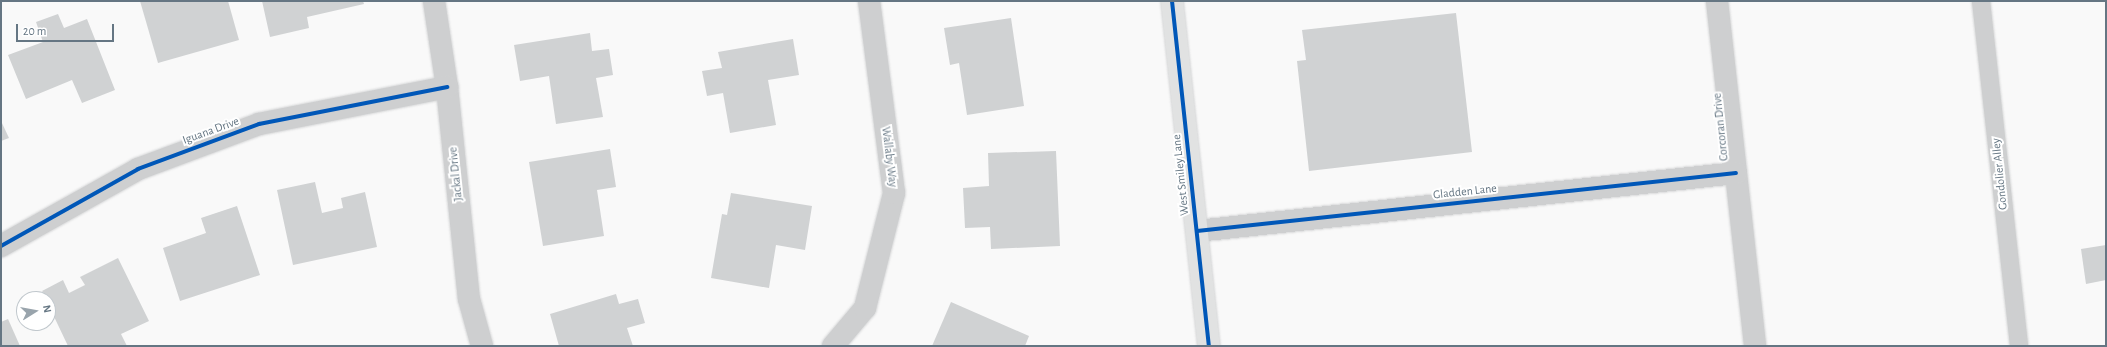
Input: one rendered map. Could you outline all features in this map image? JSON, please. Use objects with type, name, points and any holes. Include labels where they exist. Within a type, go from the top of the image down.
[{"type":"street","name":"Jackal Drive","points":[[434,1],[447,88],[469,299],[482,346]]},
{"type":"street","name":"Wallaby Way","points":[[833,346],[865,308],[894,193],[869,1]]},
{"type":"street","name":"West Smiley Lane","points":[[1172,1],[1209,346]]},
{"type":"street","name":"Corcoran Drive","points":[[1717,1],[1755,346]]},
{"type":"street","name":"Iguana Drive","points":[[1,246],[138,169],[259,124],[447,88]]},
{"type":"street","name":"Gladden Lane","points":[[1197,231],[1736,173]]},
{"type":"lane","name":"Gondolier Alley","points":[[1981,1],[2019,346]]},
{"type":"building","points":[[140,1],[228,1],[239,40],[158,63]]},
{"type":"building","points":[[262,1],[363,1],[364,4],[307,17],[309,28],[270,37]]},
{"type":"building","points":[[1456,13],[1472,152],[1309,171],[1297,61],[1306,60],[1302,30]]},
{"type":"building","points":[[58,14],[64,28],[87,19],[115,90],[82,103],[72,80],[26,99],[8,55],[43,42],[36,22]]},
{"type":"building","points":[[1011,18],[1024,106],[967,115],[959,63],[950,65],[944,28]]},
{"type":"building","points":[[590,33],[592,51],[609,49],[613,75],[596,78],[603,117],[556,124],[549,76],[520,81],[514,45]]},
{"type":"building","points":[[793,39],[799,75],[768,80],[776,125],[730,133],[723,93],[707,96],[702,71],[722,68],[718,52]]},
{"type":"building","points":[[1,121],[9,138],[1,141]]},
{"type":"building","points":[[610,149],[616,187],[597,190],[604,236],[543,246],[529,162]]},
{"type":"building","points":[[1056,151],[1060,246],[991,249],[990,227],[965,228],[963,188],[989,186],[988,153]]},
{"type":"building","points":[[315,182],[322,213],[343,208],[341,198],[365,192],[377,247],[293,265],[277,190]]},
{"type":"building","points":[[731,193],[812,206],[805,250],[776,245],[769,288],[711,278],[722,214],[727,215]]},
{"type":"building","points":[[237,206],[260,275],[180,301],[163,248],[206,233],[201,218]]},
{"type":"building","points":[[2106,245],[2106,280],[2086,284],[2081,249]]},
{"type":"building","points":[[118,258],[149,321],[121,334],[127,346],[68,346],[56,321],[56,291],[42,291],[63,280],[69,293],[85,285],[80,277]]},
{"type":"building","points":[[616,294],[619,304],[638,299],[645,323],[627,328],[633,346],[559,346],[550,314]]},
{"type":"building","points":[[951,302],[1029,336],[1025,346],[932,346]]},
{"type":"building","points":[[8,319],[20,346],[1,346],[1,322]]},
{"type":"cycle path","points":[[1172,1],[1209,346]]},
{"type":"cycle path","points":[[1,246],[138,169],[259,124],[447,87]]},
{"type":"cycle path","points":[[1197,231],[1736,173]]}]
